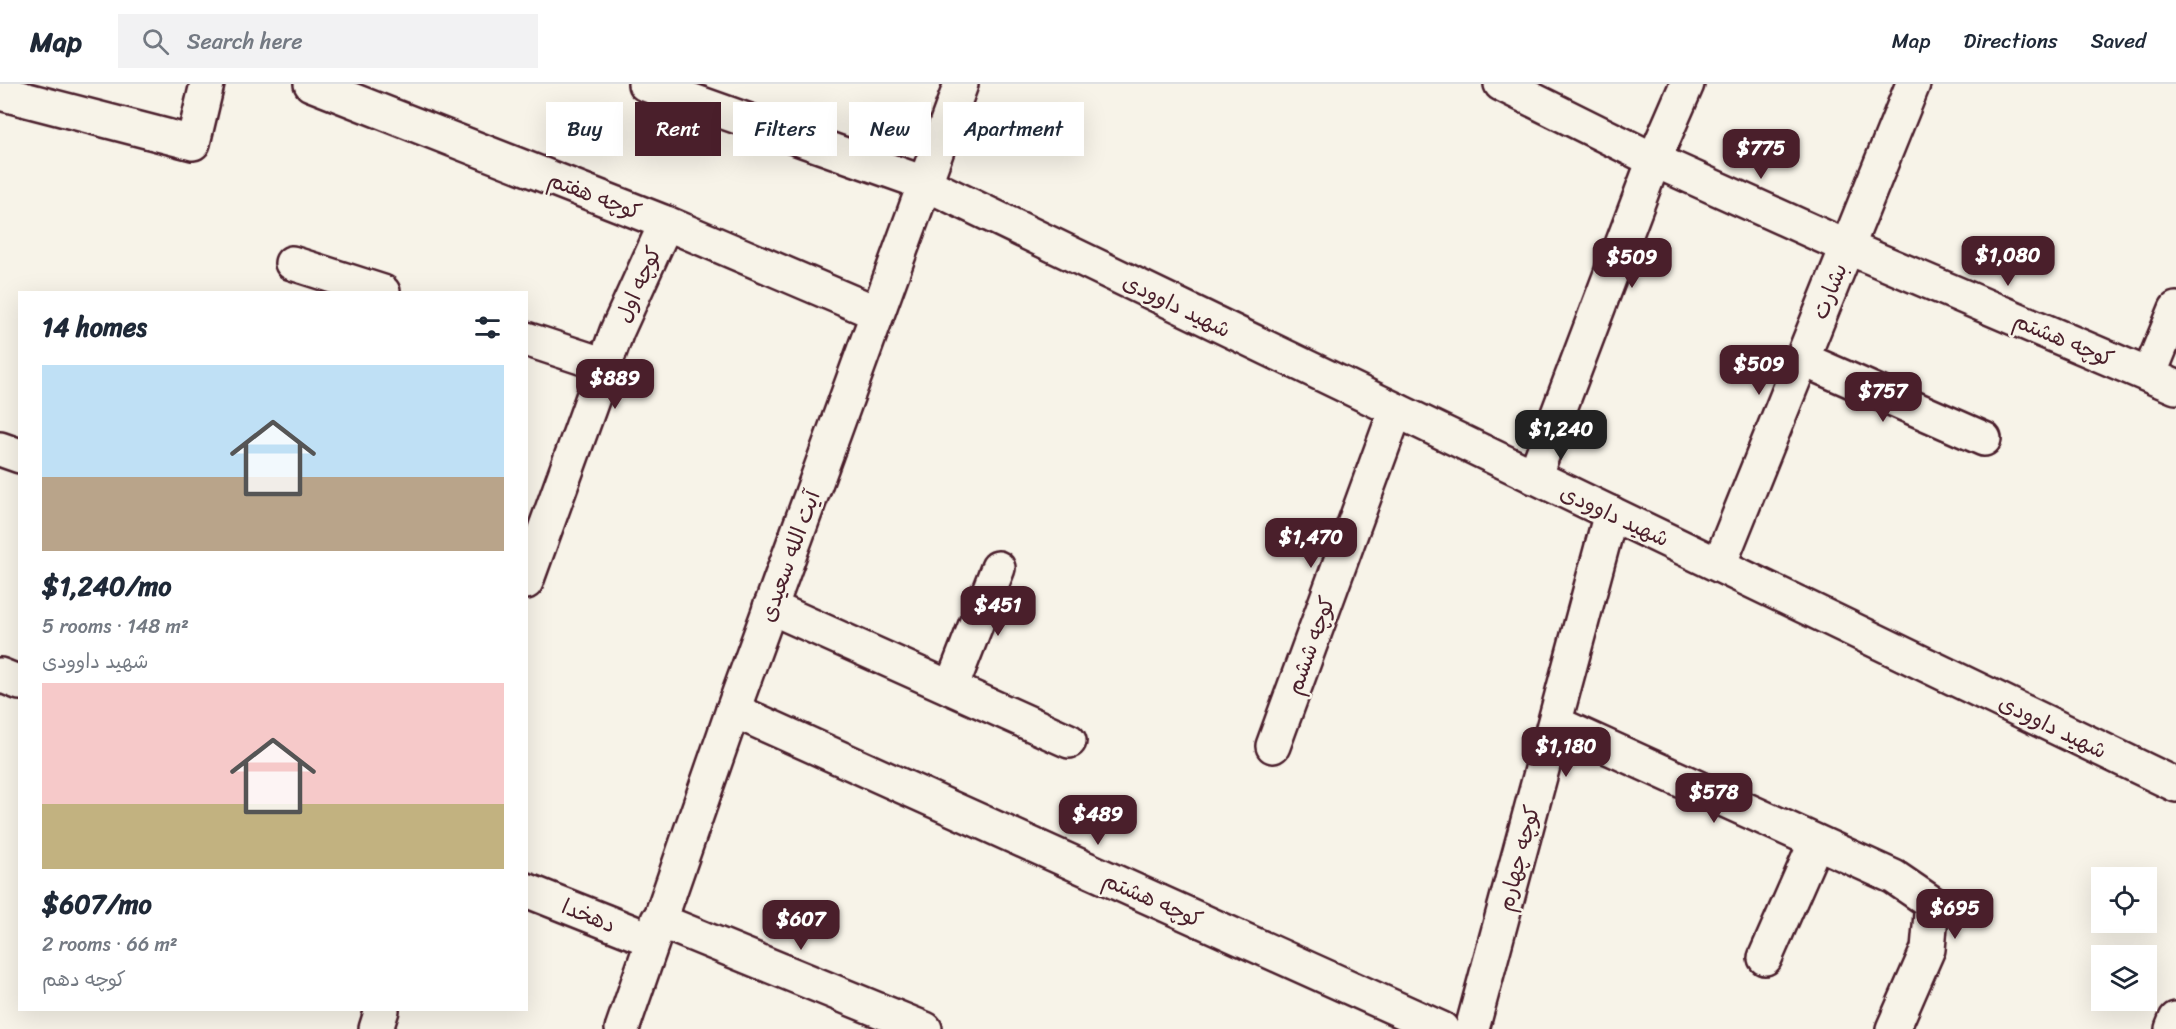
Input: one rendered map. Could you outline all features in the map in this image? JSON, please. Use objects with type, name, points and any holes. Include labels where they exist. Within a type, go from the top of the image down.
[{"type":"street","points":[[0,93],[193,143],[207,84]]},
{"type":"street","name":"کوچه هفتم","points":[[311,84],[666,222],[876,313]]},
{"type":"street","name":"شهید داوودی","points":[[645,84],[924,183],[2176,785]]},
{"type":"street","points":[[1501,84],[1654,160],[1847,247]]},
{"type":"street","points":[[1534,477],[1654,160],[1687,84]]},
{"type":"street","name":"بشارت","points":[[1719,565],[1913,84]]},
{"type":"street","name":"آیت الله سعیدی","points":[[622,1029],[733,710],[958,85]]},
{"type":"street","name":"کوچه اول","points":[[528,577],[617,331],[666,222]]},
{"type":"street","name":"کوچه هشتم","points":[[1847,247],[2163,381]]},
{"type":"street","points":[[292,263],[380,291]]},
{"type":"street","points":[[2163,381],[2176,309]]},
{"type":"street","points":[[528,340],[605,365]]},
{"type":"street","points":[[1802,359],[1984,439]]},
{"type":"street","name":"کوچه ششم","points":[[1273,746],[1396,410]]},
{"type":"street","points":[[0,449],[18,455]]},
{"type":"street","name":"کوچه چهارم","points":[[1472,1029],[1611,513]]},
{"type":"street","points":[[951,688],[998,568]]},
{"type":"street","points":[[770,607],[1069,741]]},
{"type":"street","points":[[0,675],[18,682]]},
{"type":"street","name":"کوچه هشتم","points":[[733,710],[1442,1029]]},
{"type":"street","points":[[1555,723],[1894,877],[1932,903],[1928,949],[1893,1029]]},
{"type":"street","points":[[1765,958],[1816,842]]},
{"type":"street","name":"دهخدا","points":[[528,891],[655,930],[925,1029]]},
{"type":"street","points":[[376,1029],[382,1011]]},
{"type":"street","points":[[2172,1029],[2176,1019]]}]
